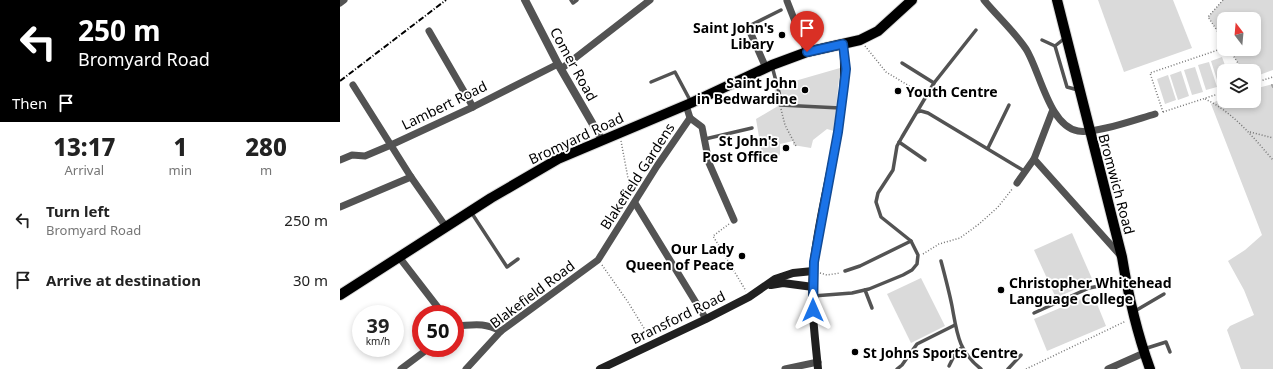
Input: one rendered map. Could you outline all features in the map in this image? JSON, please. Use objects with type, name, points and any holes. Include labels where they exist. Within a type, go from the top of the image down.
[{"type":"main road","name":"Bromyard Road","points":[[340,296],[470,211],[558,159],[689,104],[769,67],[807,52],[860,40],[878,32],[912,0]]},
{"type":"main road","name":"Bromwich Road","points":[[1058,2],[1089,131],[1122,257],[1126,281],[1150,369]]},
{"type":"main road","points":[[818,366],[813,296],[813,271],[841,108],[846,69],[843,44]]},
{"type":"main road","name":"Bransford Road","points":[[600,369],[749,297],[775,279],[793,273],[813,271]]},
{"type":"main road","name":"Bransford Road","points":[[765,286],[783,283],[813,287]]},
{"type":"street","points":[[340,3],[344,0]]},
{"type":"street","name":"Comer Road","points":[[525,0],[559,67],[602,140]]},
{"type":"street","name":"Lambert Road","points":[[340,160],[352,155],[365,156],[391,145],[559,67],[650,0]]},
{"type":"street","points":[[984,0],[1025,48],[1034,64],[1052,112],[1068,126],[1077,131],[1089,131],[1159,113]]},
{"type":"street","points":[[786,1],[807,52]]},
{"type":"street","points":[[748,27],[769,67]]},
{"type":"street","points":[[428,31],[473,107]]},
{"type":"street","points":[[353,85],[411,177],[446,227]]},
{"type":"street","name":"Blakefield Gardens","points":[[598,260],[657,166],[690,118],[689,104]]},
{"type":"street","points":[[1017,183],[1034,159],[1052,112]]},
{"type":"street","points":[[690,118],[702,127],[712,174],[734,220]]},
{"type":"street","points":[[1034,159],[1122,257]]},
{"type":"street","points":[[340,207],[411,177]]},
{"type":"street","points":[[635,203],[706,319]]},
{"type":"street","points":[[399,257],[436,305]]},
{"type":"street","name":"Blakefield Road","points":[[466,369],[501,331],[598,260]]},
{"type":"street","points":[[464,325],[486,324],[501,331]]},
{"type":"street","points":[[1108,369],[1129,360],[1144,351]]},
{"type":"street","points":[[401,369],[417,357]]},
{"type":"street","points":[[1126,369],[1129,360]]},
{"type":"street","points":[[785,369],[818,366]]},
{"type":"lane","points":[[571,0],[573,3],[577,0]]},
{"type":"lane","points":[[739,31],[781,10]]},
{"type":"lane","points":[[813,296],[865,290],[886,283],[912,270],[917,264],[918,255],[911,241],[881,217],[876,202],[878,193],[893,170],[899,142],[926,96],[934,83],[976,30]]},
{"type":"lane","points":[[1055,46],[1066,38]]},
{"type":"lane","points":[[1042,40],[1055,46],[1067,87],[1070,89],[1079,90]]},
{"type":"lane","points":[[902,63],[934,83]]},
{"type":"lane","points":[[769,67],[775,83],[780,105],[790,107],[841,108]]},
{"type":"lane","points":[[651,82],[676,72],[689,104]]},
{"type":"lane","points":[[988,148],[1009,105]]},
{"type":"lane","points":[[917,112],[921,111],[928,113],[1026,172]]},
{"type":"lane","points":[[705,139],[752,128]]},
{"type":"lane","points":[[899,142],[925,160]]},
{"type":"lane","points":[[470,211],[507,267],[518,259]]},
{"type":"lane","points":[[845,271],[860,266],[911,241]]},
{"type":"lane","points":[[941,261],[961,348],[981,369]]},
{"type":"lane","points":[[1034,313],[1089,288],[1126,281]]},
{"type":"lane","points":[[865,290],[872,308]]},
{"type":"lane","points":[[1135,314],[1164,294]]},
{"type":"lane","points":[[897,369],[902,365],[917,344],[955,326]]},
{"type":"lane","points":[[1144,351],[1166,342],[1170,352]]},
{"type":"lane","points":[[949,366],[956,352],[961,348]]},
{"type":"lane","points":[[1008,369],[1022,354]]},
{"type":"path","points":[[1217,30],[1208,17],[1223,0]]},
{"type":"path","points":[[860,40],[886,72],[926,96]]},
{"type":"path","points":[[1217,50],[1150,73],[1159,113],[1217,95]]},
{"type":"path","points":[[1261,81],[1273,77]]},
{"type":"path","points":[[1205,99],[1221,106],[1248,132],[1273,160]]},
{"type":"path","points":[[780,105],[785,125],[796,146]]},
{"type":"path","points":[[1248,132],[1273,138]]},
{"type":"path","points":[[619,133],[632,198],[635,203]]},
{"type":"path","points":[[918,255],[925,254],[939,244],[960,238],[998,207],[1017,183]]},
{"type":"path","points":[[734,220],[713,236],[749,297]]},
{"type":"path","points":[[598,260],[628,302],[654,344]]},
{"type":"path","points":[[813,271],[827,275],[845,271]]},
{"type":"path","points":[[1026,369],[1135,314]]},
{"type":"shaded area","points":[[1098,0],[1173,0],[1192,48],[1124,72]]},
{"type":"shaded area","points":[[1223,0],[1273,0],[1273,70],[1261,74],[1261,64],[1239,64],[1233,56],[1261,56],[1261,12],[1217,12],[1217,30],[1208,17]]},
{"type":"shaded area","points":[[1222,57],[1224,64],[1217,64],[1217,80],[1211,61]]},
{"type":"shaded area","points":[[1209,62],[1217,87],[1206,90],[1198,65]]},
{"type":"shaded area","points":[[1195,67],[1203,92],[1192,95],[1184,70]]},
{"type":"shaded area","points":[[840,68],[834,131],[827,129],[813,140],[811,148],[793,145],[793,141],[780,144],[780,154],[776,162],[763,161],[756,119],[778,106],[774,87]]},
{"type":"shaded area","points":[[1181,71],[1189,96],[1178,100],[1170,75]]},
{"type":"shaded area","points":[[1168,75],[1176,100],[1165,104],[1157,79]]},
{"type":"shaded area","points":[[1273,84],[1273,369],[1241,369],[1227,330],[1230,326],[1254,315],[1244,290],[1228,261],[1245,250],[1262,235],[1211,104],[1217,101],[1217,108],[1261,108],[1261,87]]},
{"type":"shaded area","points":[[1072,233],[1093,281],[1056,298],[1034,250]]},
{"type":"shaded area","points":[[921,278],[945,326],[911,343],[887,294]]},
{"type":"shaded area","points":[[1093,294],[1106,326],[1047,351],[1034,319]]},
{"type":"railway","points":[[340,81],[446,0]]},
{"type":"place","name":"Saint John's Libary","points":[[782,35]]},
{"type":"place","name":"Saint John in Bedwardine","points":[[805,90]]},
{"type":"place","name":"Youth Centre","points":[[898,91]]},
{"type":"place","name":"St John's Post Office","points":[[786,148]]},
{"type":"place","name":"Our Lady Queen of Peace","points":[[742,256]]},
{"type":"place","name":"Christopher Whitehead Language College","points":[[1001,290]]},
{"type":"place","name":"St Johns Sports Centre","points":[[855,352]]},
{"type":"route","points":[[807,52],[843,44],[846,69],[838,132],[829,174],[814,262],[813,310]]}]
